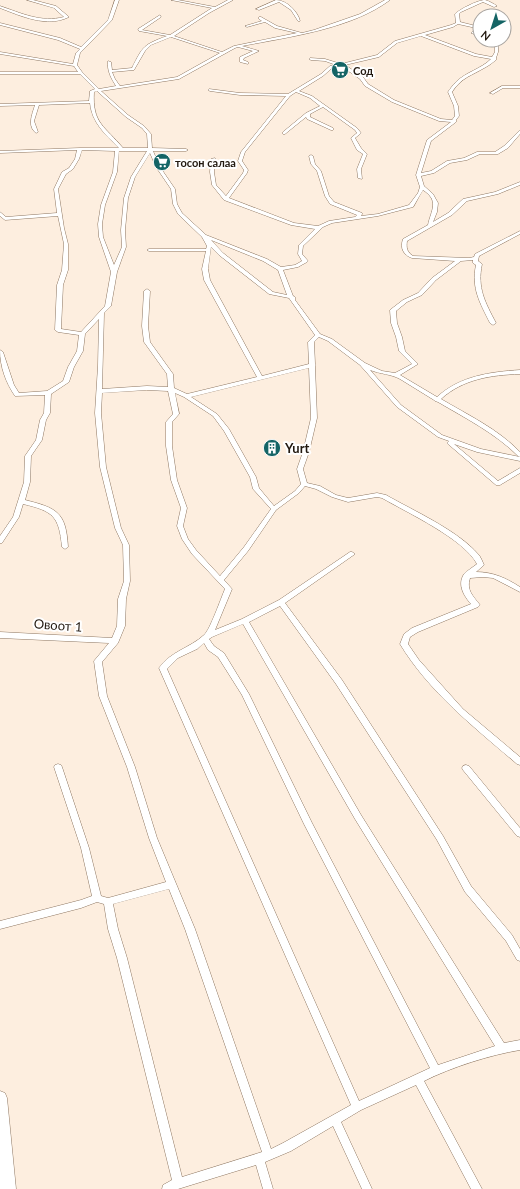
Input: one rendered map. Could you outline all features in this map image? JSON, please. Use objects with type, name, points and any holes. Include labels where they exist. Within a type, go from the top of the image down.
[{"type":"main road","points":[[0,1098],[8,1189]]},
{"type":"street","points":[[0,7],[31,18],[43,20],[55,20],[67,17],[55,7],[29,0]]},
{"type":"street","points":[[75,65],[78,54],[110,20],[117,0]]},
{"type":"street","points":[[172,0],[215,8]]},
{"type":"street","points":[[110,71],[133,69],[142,50],[150,44],[170,36],[230,0]]},
{"type":"street","points":[[258,9],[278,0],[292,9],[299,20]]},
{"type":"street","points":[[119,149],[98,126],[90,102],[92,91],[178,78],[222,53],[238,46],[302,34],[361,15],[388,0]]},
{"type":"street","points":[[458,23],[457,14],[482,0],[495,6]]},
{"type":"street","points":[[160,16],[139,30],[170,36],[222,53]]},
{"type":"street","points":[[260,18],[276,27],[302,34]]},
{"type":"street","points":[[247,26],[265,21]]},
{"type":"street","points":[[210,90],[240,94],[289,95],[322,76],[331,67],[378,56],[396,42],[458,23],[472,26]]},
{"type":"street","points":[[0,24],[60,39],[82,49]]},
{"type":"street","points":[[422,35],[475,56],[495,59]]},
{"type":"street","points":[[238,46],[257,51],[242,58],[241,61],[247,63]]},
{"type":"street","points":[[280,269],[296,266],[305,261],[300,254],[301,246],[319,228],[331,222],[392,212],[411,206],[420,194],[422,187],[418,175],[429,140],[455,121],[458,111],[450,92],[455,83],[465,75],[491,64],[495,59],[498,48]]},
{"type":"street","points":[[0,53],[75,65],[99,91],[127,116],[143,127],[149,134],[150,149],[158,167],[173,189],[175,204],[180,214],[221,254],[270,293],[292,297]]},
{"type":"street","points":[[311,59],[325,60],[342,65],[362,78],[366,85],[393,101],[440,120],[455,121]]},
{"type":"street","points":[[109,62],[113,79],[119,87]]},
{"type":"street","points":[[0,73],[81,73]]},
{"type":"street","points":[[492,93],[502,87],[520,87]]},
{"type":"street","points":[[296,92],[311,97],[344,118],[359,133],[353,138],[359,149],[365,154],[359,169],[360,178]]},
{"type":"street","points":[[226,199],[245,173],[246,170],[240,161],[243,152],[289,95]]},
{"type":"street","points":[[0,105],[90,102]]},
{"type":"street","points":[[36,104],[32,121],[36,132]]},
{"type":"street","points":[[284,133],[313,109],[323,106]]},
{"type":"street","points":[[308,114],[308,118],[332,129]]},
{"type":"street","points":[[418,175],[432,172],[449,162],[465,159],[479,154],[496,153],[506,147],[520,131]]},
{"type":"street","points":[[0,152],[80,149],[150,149],[158,151],[186,150]]},
{"type":"street","points":[[80,149],[77,159],[71,168],[64,173],[56,189],[66,244],[65,270],[60,285],[58,330],[82,334]]},
{"type":"street","points":[[114,272],[101,237],[100,224],[103,205],[110,181],[115,172],[119,149]]},
{"type":"street","points":[[0,352],[11,385],[17,395],[48,393],[66,382],[71,367],[80,351],[82,334],[108,306],[114,272],[124,247],[123,230],[126,198],[133,177],[150,149]]},
{"type":"street","points":[[311,156],[313,164],[319,171],[327,196],[332,203],[360,214],[357,218]]},
{"type":"street","points":[[213,159],[212,172],[214,185],[226,199],[293,224],[319,228]]},
{"type":"street","points":[[520,183],[496,192],[465,200],[450,214],[405,240],[404,246],[406,253],[412,257],[461,259],[476,258],[478,255],[520,232]]},
{"type":"street","points":[[422,187],[432,193],[435,198],[436,209],[429,225]]},
{"type":"street","points":[[0,213],[3,220],[60,214]]},
{"type":"street","points":[[204,236],[209,246],[205,269],[207,280],[260,378]]},
{"type":"street","points":[[204,236],[265,260],[280,269],[292,297],[318,335],[330,340],[362,364],[399,406],[440,436],[498,484],[520,470]]},
{"type":"street","points":[[149,250],[208,250]]},
{"type":"street","points":[[476,258],[475,262],[479,264],[476,284],[481,300],[493,323]]},
{"type":"street","points":[[396,374],[415,364],[402,351],[394,323],[394,310],[405,301],[420,294],[434,279],[461,259]]},
{"type":"street","points":[[147,291],[144,326],[146,342],[170,374],[171,389],[176,414],[169,422],[169,446],[174,480],[184,508],[180,526],[185,540],[194,552],[229,589],[207,637],[211,648],[221,655],[245,694],[308,824],[436,1070]]},
{"type":"street","points":[[102,314],[98,413],[103,467],[118,528],[126,545],[126,582],[122,599],[121,626],[115,641],[98,661],[103,696],[131,767],[153,838],[172,884],[222,1018],[264,1157],[268,1189]]},
{"type":"street","points":[[304,484],[300,469],[306,452],[314,418],[312,398],[313,365],[311,342],[318,335]]},
{"type":"street","points":[[362,364],[380,372],[396,374],[437,400],[491,431],[510,445],[520,455]]},
{"type":"street","points":[[186,396],[313,365]]},
{"type":"street","points":[[437,400],[453,388],[474,377],[498,373],[520,372]]},
{"type":"street","points":[[99,391],[147,388],[171,389],[186,396],[215,415],[227,430],[253,477],[256,490],[274,509]]},
{"type":"street","points":[[0,541],[16,517],[27,482],[28,456],[39,440],[43,420],[48,413],[48,393]]},
{"type":"street","points":[[440,436],[478,451],[520,459]]},
{"type":"street","points":[[220,580],[246,549],[274,509],[297,492],[304,484]]},
{"type":"street","points":[[304,484],[348,500],[377,495],[384,496],[454,536],[477,555],[481,565],[467,576],[464,585],[465,590],[476,605],[415,630],[407,636],[404,644],[416,662],[460,711],[520,762]]},
{"type":"street","points":[[21,501],[44,507],[56,513],[64,528],[65,546]]},
{"type":"street","points":[[352,554],[281,602],[245,621],[207,637],[194,647],[175,656],[163,668],[357,1107]]},
{"type":"street","points":[[467,576],[481,573],[497,576],[520,590]]},
{"type":"street","points":[[281,602],[339,682],[440,838],[468,889],[509,938],[520,957]]},
{"type":"street","points":[[245,621],[358,817],[502,1048]]},
{"type":"street","name":"Овоот 1","points":[[0,635],[115,641]]},
{"type":"street","points":[[58,767],[85,848],[97,898]]},
{"type":"street","points":[[466,768],[520,834]]},
{"type":"street","points":[[0,925],[81,904],[97,898],[108,902],[172,884]]},
{"type":"street","points":[[108,902],[113,929],[122,958],[178,1183]]},
{"type":"street","points":[[167,1189],[178,1183],[264,1157],[288,1148],[357,1107],[436,1070],[502,1048],[520,1045]]},
{"type":"street","points":[[418,1079],[478,1189]]},
{"type":"street","points":[[335,1120],[367,1189]]},
{"type":"place","name":"Сод","points":[[340,70]]},
{"type":"place","name":"тосон салаа","points":[[162,162]]},
{"type":"place","name":"Yurt","points":[[272,448]]}]
